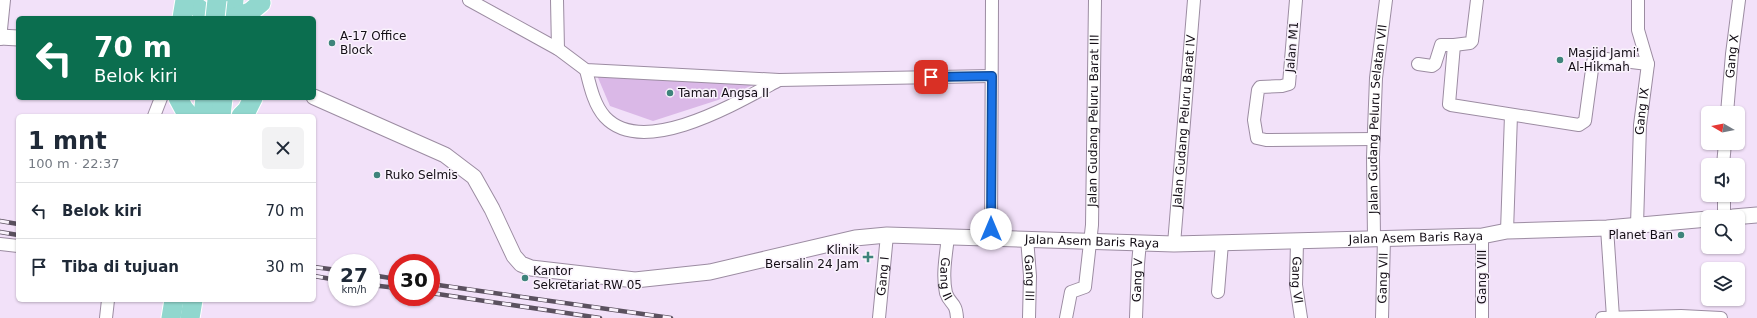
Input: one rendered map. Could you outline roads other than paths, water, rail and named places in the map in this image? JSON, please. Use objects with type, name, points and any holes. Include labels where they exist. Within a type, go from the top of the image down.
[{"type":"main road","points":[[182,16],[186,0]]},
{"type":"main road","points":[[190,0],[195,7],[212,16]]},
{"type":"main road","points":[[215,16],[217,0]]},
{"type":"main road","points":[[233,16],[234,0]]},
{"type":"main road","points":[[239,16],[261,7]]},
{"type":"main road","points":[[179,100],[188,114]]},
{"type":"main road","points":[[203,114],[205,100]]},
{"type":"main road","points":[[221,114],[223,100]]},
{"type":"main road","points":[[243,114],[247,110],[252,100]]},
{"type":"main road","points":[[171,318],[174,302]]},
{"type":"main road","points":[[190,318],[193,302]]},
{"type":"street","points":[[4,0],[0,37],[16,38]]},
{"type":"street","points":[[469,0],[558,49],[586,70],[779,80],[992,76]]},
{"type":"street","points":[[557,0],[558,49]]},
{"type":"street","points":[[991,238],[992,0]]},
{"type":"street","name":"Jalan Gudang Peluru Barat III","points":[[1066,318],[1071,292],[1085,287],[1092,241],[1094,0]]},
{"type":"street","name":"Jalan Gudang Peluru Barat IV","points":[[1174,244],[1194,0]]},
{"type":"street","name":"Jalan M1","points":[[1296,0],[1289,84],[1282,86],[1260,87],[1258,90],[1254,120],[1255,136],[1261,140],[1374,139]]},
{"type":"street","name":"Jalan Gudang Peluru Selatan VII","points":[[1379,238],[1373,157],[1376,78],[1386,0]]},
{"type":"street","points":[[1418,64],[1432,66],[1435,64],[1441,45],[1470,43],[1472,40],[1477,0]]},
{"type":"street","name":"Gang IX","points":[[1637,225],[1640,125],[1648,64],[1638,30],[1638,0]]},
{"type":"street","name":"Gang X","points":[[1728,106],[1739,0]]},
{"type":"street","points":[[1454,45],[1449,104],[1511,115],[1581,124],[1585,121],[1595,60],[1598,58],[1648,64]]},
{"type":"street","points":[[586,70],[593,95],[605,117],[614,124],[644,133],[666,131],[727,108],[779,80]]},
{"type":"street","name":"Jalan Asem Baris Raya","points":[[316,98],[445,155],[474,177],[492,209],[514,256],[521,264],[531,268],[636,280],[710,272],[855,238],[887,235],[1026,238],[1174,244],[1297,242],[1379,238],[1482,236],[1507,231],[1607,228],[1701,220]]},
{"type":"street","points":[[155,114],[160,100]]},
{"type":"street","points":[[1507,231],[1511,115]]},
{"type":"street","points":[[1745,216],[1757,215]]},
{"type":"street","points":[[1607,228],[1607,317],[1681,316],[1721,318]]},
{"type":"street","name":"Gang I","points":[[879,318],[887,235]]},
{"type":"street","name":"Gang VIII","points":[[1482,236],[1482,318]]},
{"type":"street","name":"Gang II","points":[[948,237],[944,280],[948,297],[956,307],[957,318]]},
{"type":"street","name":"Gang III","points":[[1026,238],[1030,276],[1029,318]]},
{"type":"street","name":"Gang VII","points":[[1379,238],[1382,318]]},
{"type":"street","name":"Gang V","points":[[1136,318],[1140,242]]},
{"type":"street","name":"Gang VI","points":[[1297,242],[1296,285],[1301,318]]},
{"type":"street","points":[[1218,292],[1222,243]]},
{"type":"street","points":[[0,244],[16,246]]},
{"type":"street","points":[[106,318],[108,302]]},
{"type":"railway","points":[[0,221],[16,224]]},
{"type":"railway","points":[[0,232],[16,235]]},
{"type":"railway","points":[[316,267],[328,269]]},
{"type":"railway","points":[[316,276],[328,278]]},
{"type":"railway","points":[[380,276],[388,278]]},
{"type":"railway","points":[[440,285],[671,318]]},
{"type":"railway","points":[[380,286],[388,287]]},
{"type":"railway","points":[[440,294],[600,318]]},
{"type":"place","name":"A-17 Office Block","points":[[332,43]]},
{"type":"place","name":"Masjid Jami' Al-Hikmah","points":[[1560,60]]},
{"type":"place","name":"Taman Angsa II","points":[[670,93]]},
{"type":"place","name":"Ruko Selmis","points":[[377,175]]},
{"type":"place","name":"Planet Ban","points":[[1681,235]]},
{"type":"place","name":"Klinik Bersalin 24 Jam","points":[[868,257]]},
{"type":"place","name":"Kantor Sekretariat RW 05","points":[[525,278]]}]
